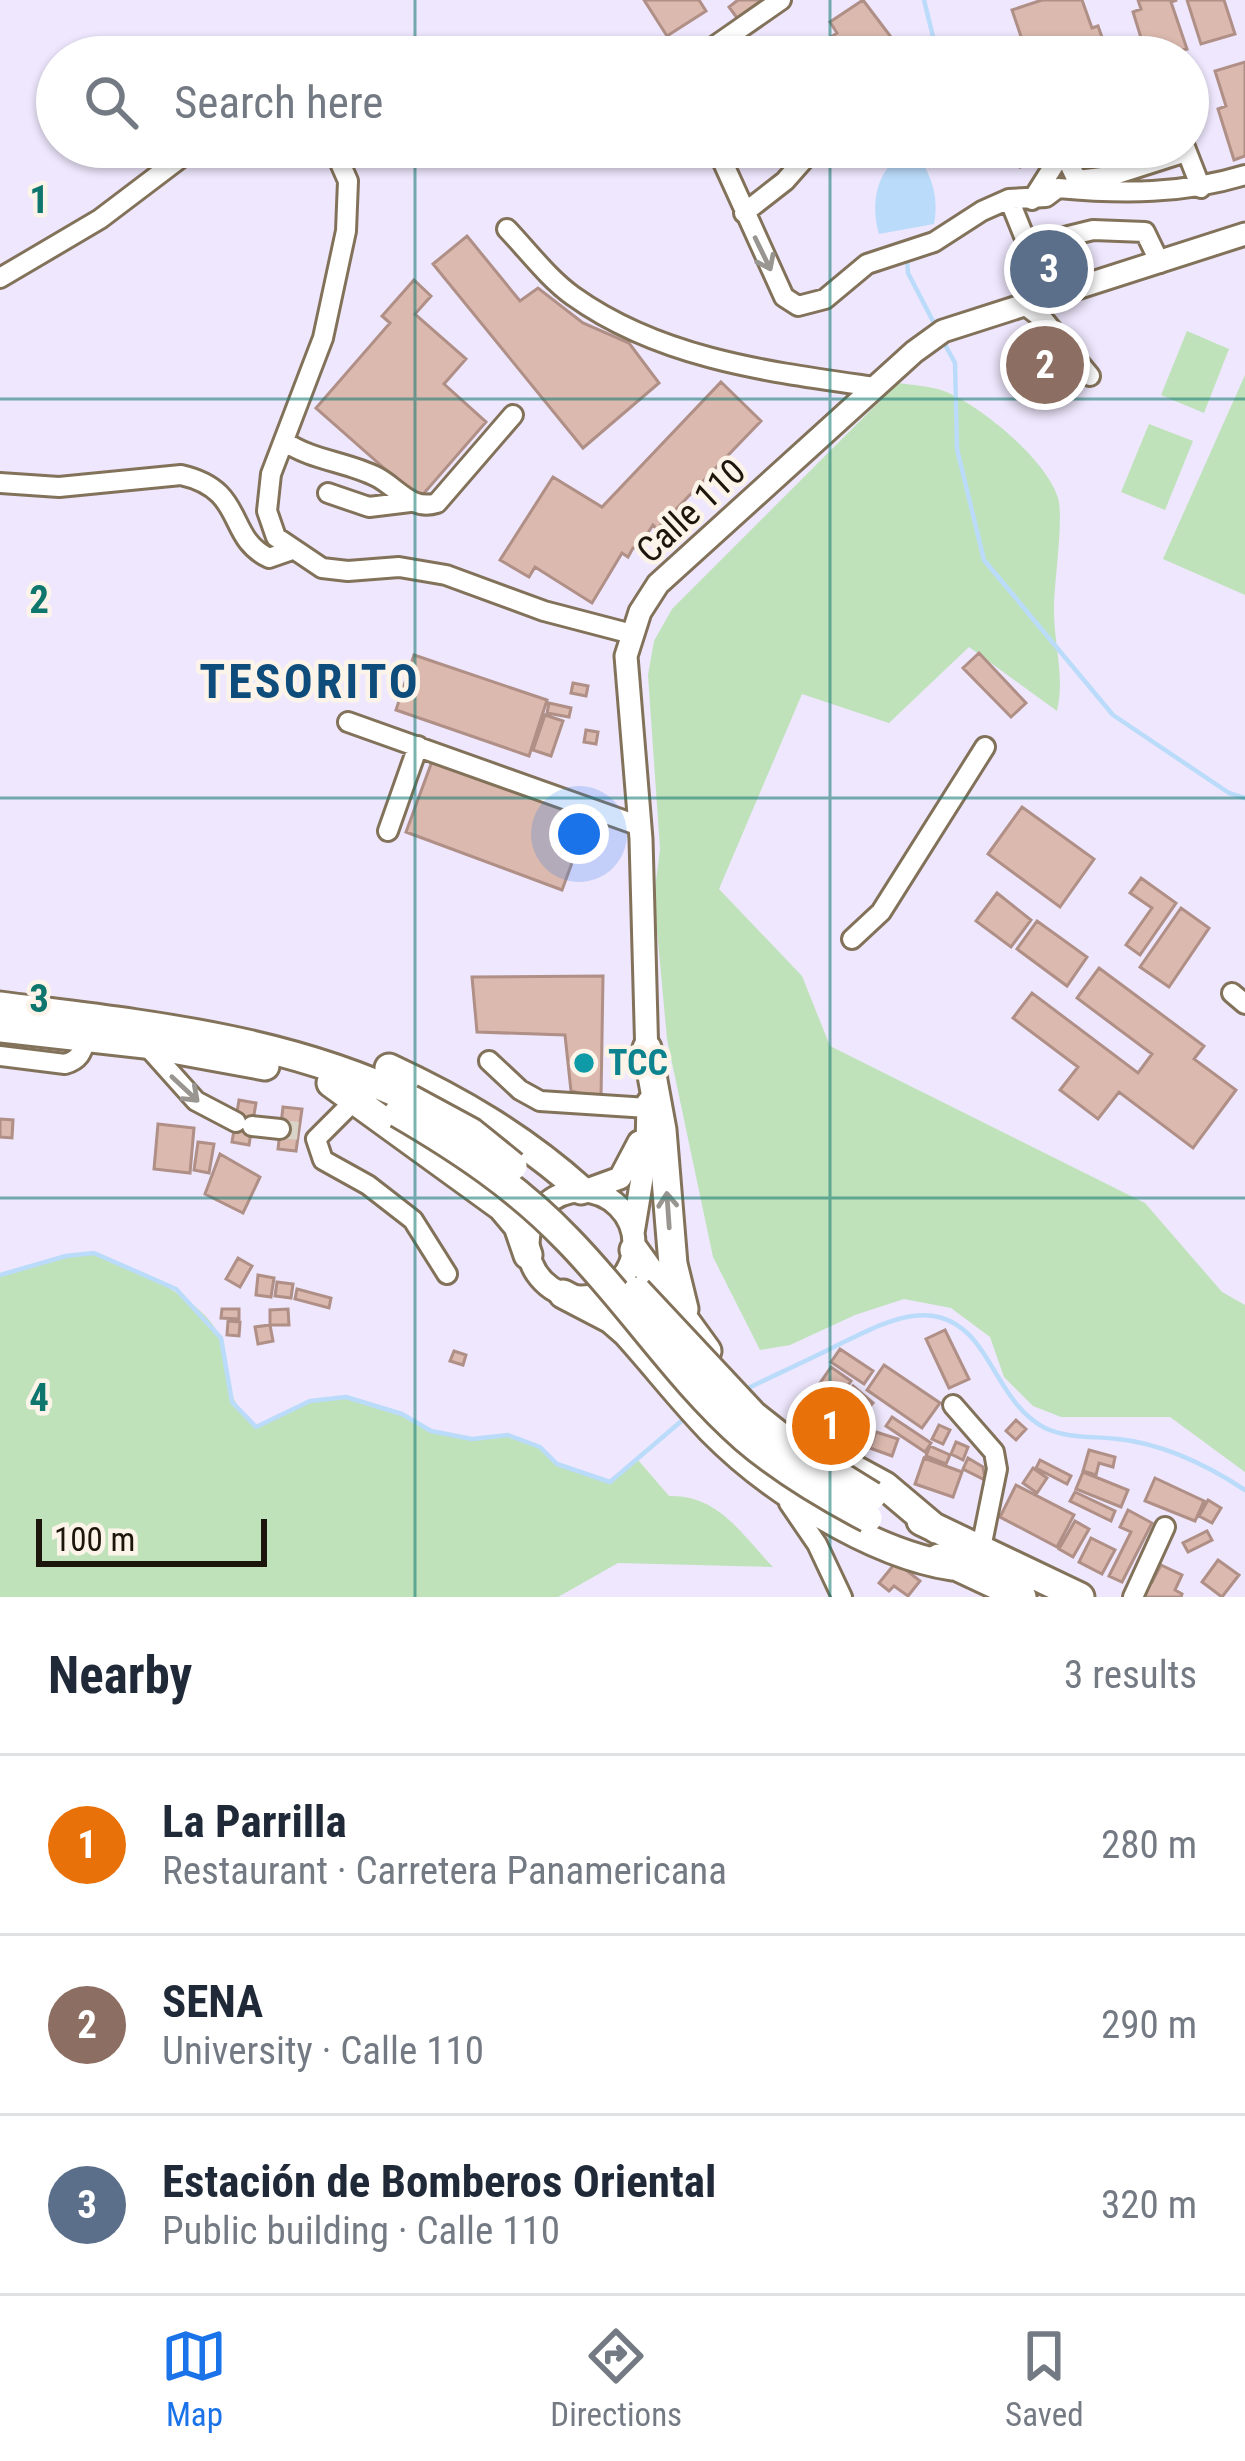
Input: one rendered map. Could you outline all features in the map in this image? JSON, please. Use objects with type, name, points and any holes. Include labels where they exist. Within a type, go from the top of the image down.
[{"type":"highway","points":[[0,1006],[218,1036],[332,1067],[404,1106]]},
{"type":"highway","points":[[0,1028],[146,1044],[256,1064],[404,1106],[471,1132],[563,1209],[736,1400],[796,1448],[867,1516],[936,1529],[1080,1597]]},
{"type":"highway","points":[[263,1048],[317,1046],[384,1066],[479,1114],[533,1149],[583,1190]]},
{"type":"highway","points":[[646,1048],[662,1130],[673,1264],[687,1325]]},
{"type":"highway","points":[[342,1092],[502,1207],[518,1226],[528,1255]]},
{"type":"highway","points":[[633,1241],[705,1349],[767,1413],[804,1441],[885,1486],[936,1529]]},
{"type":"highway","points":[[563,1294],[626,1332],[713,1431],[772,1480],[867,1516],[952,1566],[1022,1597]]},
{"type":"main road","name":"Calle 110","points":[[633,1241],[648,1118],[640,826],[626,656],[658,584],[943,331],[1245,234]]},
{"type":"main road","points":[[583,1190],[616,1204],[633,1241],[621,1279],[609,1289],[595,1295],[563,1294],[541,1279],[528,1255],[535,1215],[555,1197],[620,1178],[648,1118]]},
{"type":"street","points":[[729,36],[781,0]]},
{"type":"street","points":[[0,278],[100,219],[167,168]]},
{"type":"street","points":[[342,168],[348,181],[346,231],[322,338],[271,474],[267,511],[276,537],[322,568],[348,572],[399,567],[446,575],[544,611],[632,634]]},
{"type":"street","points":[[725,168],[784,297],[798,306],[814,305],[867,264],[934,242],[1009,199],[1032,200],[1068,184],[1134,168]]},
{"type":"street","points":[[744,213],[796,168]]},
{"type":"street","points":[[1032,200],[1053,168]]},
{"type":"street","points":[[1067,168],[1068,184]]},
{"type":"street","points":[[1193,168],[1201,188]]},
{"type":"street","points":[[1068,184],[1150,193],[1201,188],[1245,175]]},
{"type":"street","points":[[1009,199],[1028,246],[1093,230],[1145,232],[1160,262]]},
{"type":"street","points":[[507,229],[569,293],[628,330],[691,355],[875,387]]},
{"type":"street","points":[[1026,306],[1090,376]]},
{"type":"street","points":[[328,493],[369,507],[437,503],[513,415]]},
{"type":"street","points":[[284,441],[366,471],[410,502]]},
{"type":"street","points":[[0,483],[59,487],[181,475],[201,479],[217,488],[234,511],[253,550],[269,558],[292,550]]},
{"type":"street","points":[[348,722],[640,826]]},
{"type":"street","points":[[388,831],[418,746]]},
{"type":"street","points":[[852,939],[881,911],[985,747]]},
{"type":"street","points":[[0,1056],[75,1062],[86,1039]]},
{"type":"street","points":[[146,1044],[196,1101],[244,1124],[280,1129]]},
{"type":"street","points":[[489,1061],[520,1090],[540,1101],[648,1118]]},
{"type":"street","points":[[342,1092],[316,1139],[317,1150],[323,1160],[368,1185],[413,1220],[447,1274]]},
{"type":"street","points":[[953,1405],[994,1452],[998,1469],[981,1548]]},
{"type":"street","points":[[772,1480],[801,1516],[842,1597]]},
{"type":"street","points":[[823,1556],[835,1537],[867,1516]]},
{"type":"street","points":[[1133,1597],[1166,1527]]},
{"type":"shaded area","points":[[0,0],[1245,0],[1245,1597],[546,1597],[668,1496],[639,1461],[610,1482],[557,1464],[540,1447],[508,1435],[472,1439],[431,1431],[402,1414],[310,1401],[256,1427],[232,1402],[224,1363],[147,1277],[94,1253],[0,1275]]},
{"type":"green space","points":[[1187,331],[1229,349],[1204,413],[1161,395]]},
{"type":"green space","points":[[1245,375],[1245,595],[1163,559]]},
{"type":"green space","points":[[898,383],[944,391],[975,408],[1027,451],[1051,483],[1060,520],[1054,610],[1060,673],[1057,711],[969,647],[889,723],[802,694],[719,889],[802,976],[830,1046],[1145,1203],[1222,1292],[1245,1305],[1245,1472],[1170,1417],[1061,1417],[1033,1406],[1004,1377],[990,1337],[951,1308],[904,1299],[790,1345],[760,1350],[713,1257],[667,1039],[654,897],[660,849],[648,675],[654,641],[672,609]]},
{"type":"green space","points":[[1149,424],[1193,441],[1165,510],[1121,492]]},
{"type":"green space","points":[[94,1253],[168,1288],[202,1313],[222,1343],[233,1396],[256,1427],[310,1401],[346,1397],[402,1414],[431,1431],[472,1439],[508,1435],[540,1447],[558,1464],[610,1482],[638,1460],[669,1496],[702,1502],[727,1518],[773,1567],[618,1563],[558,1597],[0,1597],[0,1275]]},
{"type":"water","points":[[888,168],[925,168],[936,205],[934,224],[879,234],[876,195]]},
{"type":"building","points":[[644,0],[699,0],[706,11],[667,36]]},
{"type":"building","points":[[738,0],[762,0],[737,18],[729,7]]},
{"type":"building","points":[[863,0],[890,36],[832,36],[837,33],[830,22]]},
{"type":"building","points":[[1042,0],[1082,0],[1092,28],[1098,26],[1102,36],[1021,36],[1012,10]]},
{"type":"building","points":[[1138,0],[1177,0],[1171,2],[1183,36],[1140,36],[1133,12],[1141,9]]},
{"type":"building","points":[[1187,0],[1224,0],[1235,34],[1209,42],[1209,36],[1198,36]]},
{"type":"building","points":[[1245,62],[1245,156],[1234,160],[1218,109],[1226,106],[1215,71]]},
{"type":"building","points":[[467,236],[520,301],[538,288],[583,323],[629,343],[659,383],[583,448],[433,264]]},
{"type":"building","points":[[1079,246],[1087,269],[1018,291],[1011,269]]},
{"type":"building","points":[[414,280],[431,296],[415,314],[466,359],[444,384],[486,422],[419,499],[316,408],[390,323],[382,316]]},
{"type":"building","points":[[721,382],[761,421],[657,529],[653,525],[638,548],[628,557],[622,553],[592,603],[535,567],[529,577],[500,560],[553,477],[602,507]]},
{"type":"building","points":[[979,653],[1026,703],[1011,717],[963,668]]},
{"type":"building","points":[[414,655],[547,700],[529,756],[396,710]]},
{"type":"building","points":[[573,683],[588,686],[586,696],[571,693]]},
{"type":"building","points":[[549,703],[571,708],[569,717],[547,713]]},
{"type":"building","points":[[545,715],[563,721],[551,756],[533,750]]},
{"type":"building","points":[[586,730],[598,732],[596,744],[584,742]]},
{"type":"building","points":[[434,756],[590,814],[562,890],[406,832]]},
{"type":"building","points":[[1022,807],[1094,859],[1060,907],[988,854]]},
{"type":"building","points":[[1141,878],[1176,903],[1140,955],[1126,945],[1152,908],[1130,893]]},
{"type":"building","points":[[997,893],[1031,920],[1011,947],[976,921]]},
{"type":"building","points":[[1181,908],[1209,928],[1169,987],[1140,967]]},
{"type":"building","points":[[1037,921],[1087,957],[1067,986],[1017,949]]},
{"type":"building","points":[[1099,968],[1204,1046],[1194,1059],[1236,1090],[1193,1148],[1119,1092],[1098,1119],[1060,1090],[1078,1067],[1013,1018],[1032,993],[1138,1073],[1152,1054],[1077,998]]},
{"type":"building","name":"TCC","points":[[603,976],[601,1098],[571,1091],[565,1035],[477,1032],[472,977]]},
{"type":"building","points":[[239,1100],[256,1103],[249,1145],[232,1142]]},
{"type":"building","points":[[283,1107],[302,1109],[296,1151],[278,1149]]},
{"type":"building","points":[[0,1119],[13,1120],[12,1138],[0,1137]]},
{"type":"building","points":[[158,1124],[194,1128],[190,1173],[154,1169]]},
{"type":"building","points":[[198,1142],[214,1144],[209,1173],[194,1170]]},
{"type":"building","points":[[220,1154],[260,1177],[243,1213],[205,1194]]},
{"type":"building","points":[[238,1258],[252,1266],[240,1287],[226,1279]]},
{"type":"building","points":[[258,1275],[274,1278],[271,1297],[256,1295]]},
{"type":"building","points":[[277,1282],[293,1284],[291,1298],[275,1296]]},
{"type":"building","points":[[297,1289],[331,1298],[329,1308],[295,1299]]},
{"type":"building","points":[[222,1309],[239,1309],[239,1319],[221,1318]]},
{"type":"building","points":[[288,1309],[289,1325],[270,1325],[270,1310]]},
{"type":"building","points":[[228,1321],[240,1322],[239,1336],[227,1335]]},
{"type":"building","points":[[270,1325],[273,1341],[258,1344],[255,1327]]},
{"type":"building","points":[[945,1330],[969,1379],[949,1388],[926,1339]]},
{"type":"building","points":[[840,1349],[873,1371],[864,1384],[831,1362]]},
{"type":"building","points":[[454,1351],[466,1355],[463,1365],[450,1361]]},
{"type":"building","points":[[884,1365],[940,1403],[922,1428],[867,1390]]},
{"type":"building","points":[[831,1367],[851,1381],[838,1401],[818,1386]]},
{"type":"building","points":[[853,1386],[873,1403],[864,1413],[845,1396]]},
{"type":"building","points":[[816,1390],[830,1400],[821,1413],[807,1403]]},
{"type":"building","points":[[892,1417],[931,1443],[925,1452],[886,1426]]},
{"type":"building","points":[[1016,1420],[1026,1429],[1016,1440],[1006,1431]]},
{"type":"building","points":[[939,1425],[950,1430],[943,1444],[932,1439]]},
{"type":"building","points":[[876,1432],[898,1439],[892,1456],[870,1448]]},
{"type":"building","points":[[956,1442],[968,1447],[963,1460],[951,1454]]},
{"type":"building","points":[[930,1446],[950,1455],[946,1464],[926,1456]]},
{"type":"building","points":[[1089,1450],[1115,1457],[1113,1467],[1099,1463],[1096,1475],[1083,1471]]},
{"type":"building","points":[[924,1458],[962,1472],[953,1497],[915,1484]]},
{"type":"building","points":[[968,1458],[983,1467],[985,1480],[963,1469]]},
{"type":"building","points":[[1040,1460],[1071,1476],[1067,1484],[1036,1468]]},
{"type":"building","points":[[1033,1468],[1047,1478],[1037,1493],[1023,1483]]},
{"type":"building","points":[[1083,1472],[1128,1490],[1121,1507],[1076,1489]]},
{"type":"building","points":[[1155,1478],[1204,1501],[1195,1521],[1145,1501]]},
{"type":"building","points":[[1016,1485],[1074,1515],[1057,1547],[1000,1517]]},
{"type":"building","points":[[1075,1492],[1115,1511],[1111,1521],[1070,1501]]},
{"type":"building","points":[[1208,1500],[1221,1508],[1212,1523],[1199,1516]]},
{"type":"building","points":[[1128,1510],[1152,1523],[1122,1582],[1109,1576],[1131,1532],[1120,1527]]},
{"type":"building","points":[[1075,1521],[1089,1529],[1073,1557],[1059,1549]]},
{"type":"building","points":[[1207,1531],[1212,1540],[1188,1552],[1183,1543]]},
{"type":"building","points":[[1091,1538],[1115,1550],[1102,1574],[1079,1562]]},
{"type":"building","points":[[1218,1560],[1239,1575],[1222,1597],[1202,1582]]},
{"type":"building","points":[[896,1562],[920,1581],[908,1596],[879,1583]]},
{"type":"building","points":[[1161,1565],[1182,1575],[1175,1590],[1181,1597],[1138,1597],[1147,1579],[1152,1582]]},
{"type":"waterway","points":[[924,0],[933,36]]},
{"type":"waterway","points":[[907,259],[908,273],[935,325]]},
{"type":"waterway","points":[[943,341],[955,363],[957,449],[984,560],[1113,715],[1229,793],[1245,798]]},
{"type":"waterway","points":[[0,1275],[94,1253],[176,1289],[221,1338],[232,1402],[256,1427],[310,1401],[346,1397],[402,1414],[431,1431],[472,1439],[508,1435],[540,1447],[557,1464],[610,1482],[685,1418]]},
{"type":"waterway","points":[[744,1390],[894,1320],[932,1316],[966,1332],[1016,1404],[1045,1428],[1169,1451],[1245,1490]]},
{"type":"tunnel","points":[[280,1129],[299,1131]]},
{"type":"place","name":"Estación de Bomberos Oriental","points":[[1049,269]]},
{"type":"place","name":"SENA","points":[[1045,365]]},
{"type":"place","name":"TCC","points":[[584,1063]]},
{"type":"place","name":"La Parrilla","points":[[831,1426]]},
{"type":"district","name":"TESORITO","points":[[310,681]]}]
